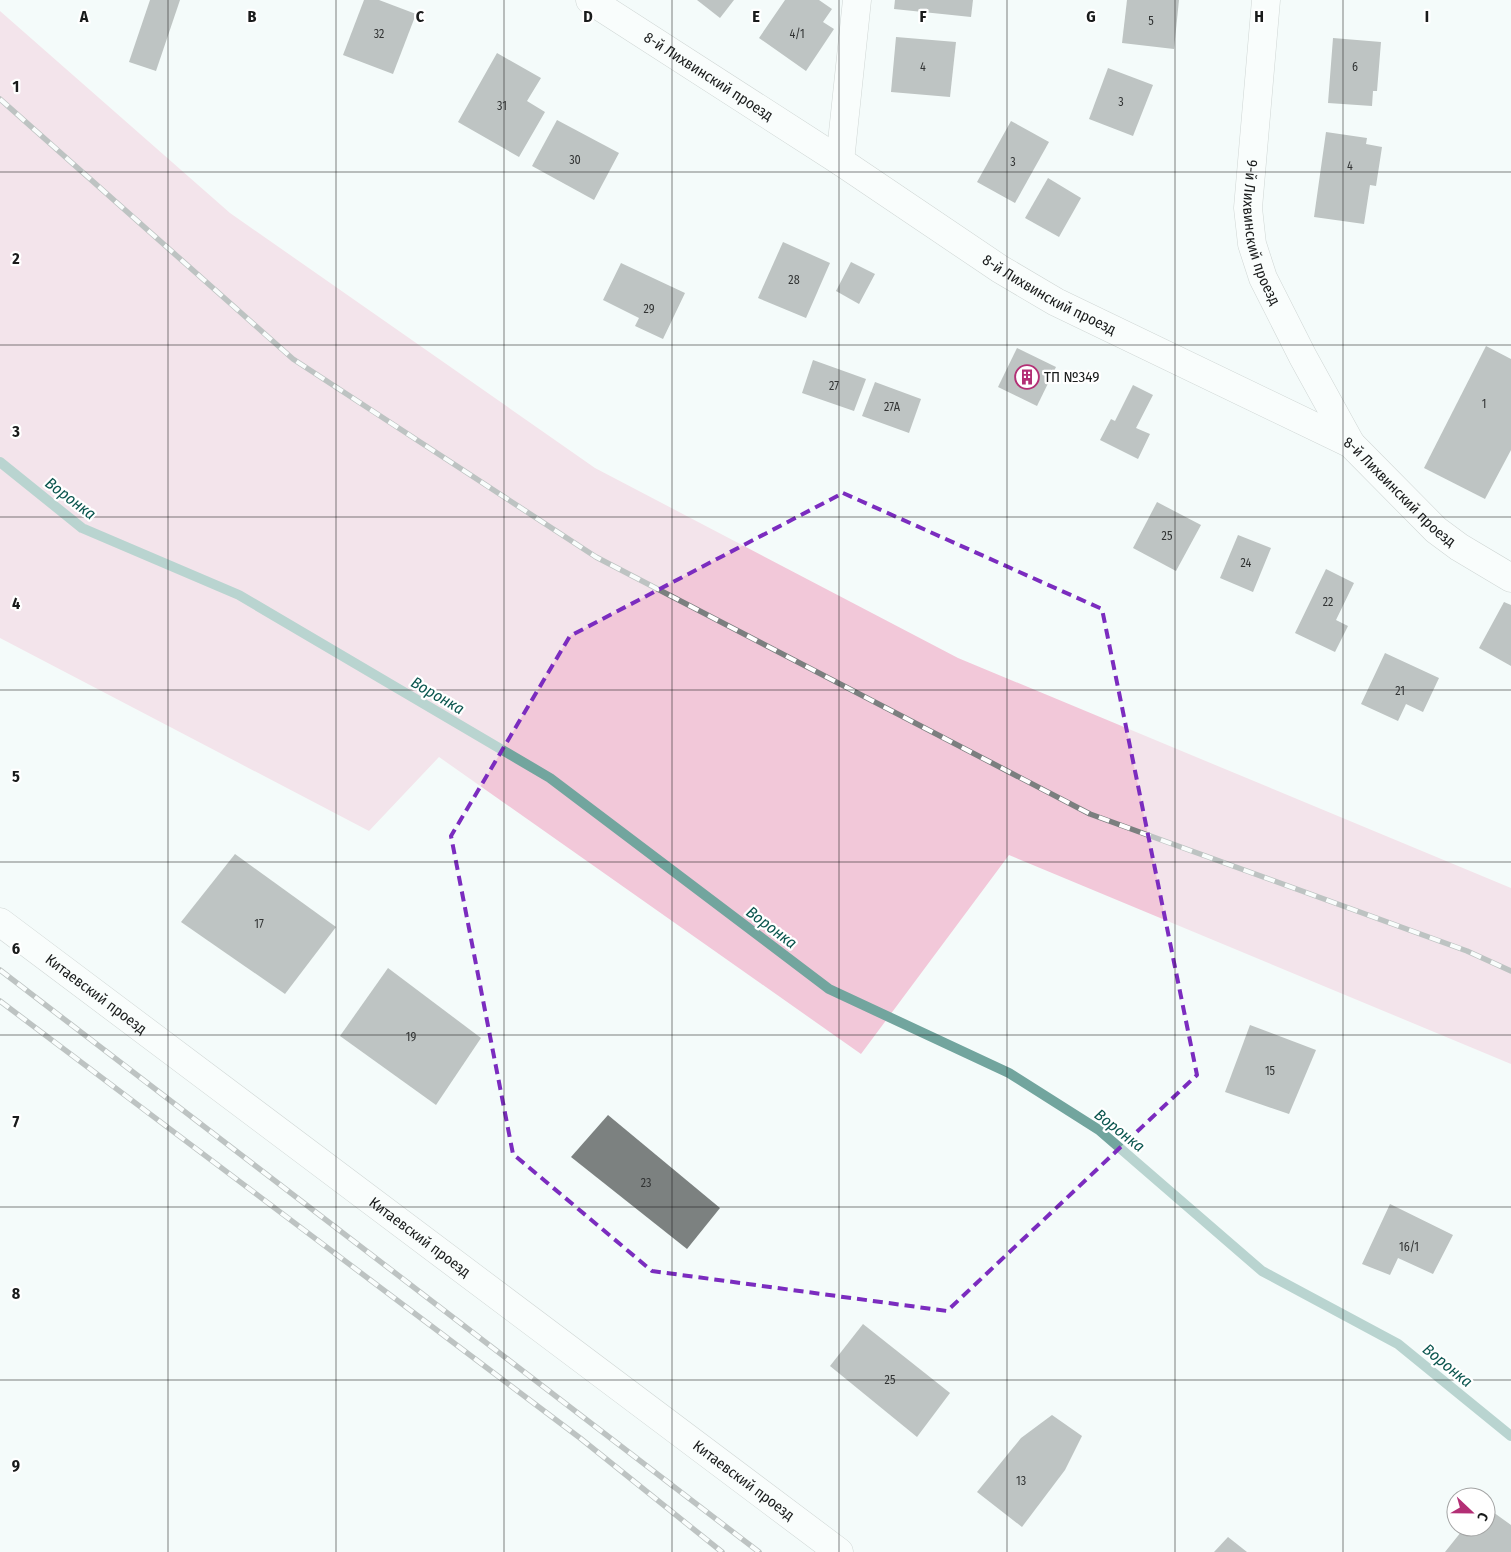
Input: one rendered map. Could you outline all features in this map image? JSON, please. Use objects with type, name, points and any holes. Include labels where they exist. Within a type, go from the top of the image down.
[{"type":"street","name":"8-й Лихвинский проезд","points":[[590,0],[840,161],[1000,269],[1056,302],[1351,444],[1436,530],[1459,548],[1511,578]]},
{"type":"street","points":[[840,161],[857,0]]},
{"type":"street","name":"9-й Лихвинский проезд","points":[[1266,0],[1248,208],[1252,244],[1262,278],[1302,357],[1351,444]]},
{"type":"street","name":"Китаевский проезд","points":[[0,922],[839,1552]]},
{"type":"highlighted area","points":[[843,493],[1102,609],[1197,1075],[947,1311],[652,1271],[513,1154],[451,836],[570,636]]},
{"type":"shaded area","points":[[0,11],[230,213],[595,468],[958,658],[1511,888],[1511,1064],[1009,855],[861,1054],[439,757],[369,831],[0,638]]},
{"type":"building","points":[[150,0],[180,0],[156,71],[129,62]]},
{"type":"building","points":[[364,0],[379,0],[416,14],[393,74],[343,55]]},
{"type":"building","points":[[697,0],[734,0],[720,18]]},
{"type":"building","points":[[785,0],[819,0],[832,9],[823,22],[834,29],[806,71],[759,38]]},
{"type":"building","points":[[895,0],[973,0],[971,17],[894,9]]},
{"type":"building","points":[[1127,0],[1179,0],[1174,49],[1122,43]]},
{"type":"building","points":[[896,37],[956,42],[950,97],[891,92]]},
{"type":"building","points":[[1333,38],[1381,42],[1377,91],[1373,91],[1372,106],[1328,103]]},
{"type":"building","points":[[497,53],[541,78],[527,101],[545,112],[519,157],[458,122]]},
{"type":"building","points":[[1108,68],[1153,85],[1133,136],[1089,119]]},
{"type":"building","points":[[557,120],[619,153],[594,200],[532,166]]},
{"type":"building","points":[[1011,121],[1049,142],[1015,203],[977,182]]},
{"type":"building","points":[[1326,132],[1367,138],[1366,144],[1382,147],[1376,186],[1370,185],[1364,224],[1314,217]]},
{"type":"building","points":[[1048,178],[1081,198],[1059,237],[1025,218]]},
{"type":"building","points":[[783,242],[830,263],[806,318],[758,298]]},
{"type":"building","points":[[851,262],[875,274],[859,304],[836,291]]},
{"type":"building","points":[[621,263],[685,293],[663,339],[635,326],[639,318],[603,300]]},
{"type":"building","points":[[1486,346],[1511,359],[1511,450],[1485,499],[1424,468]]},
{"type":"building","name":"ТП №349","points":[[1017,348],[1056,367],[1037,406],[998,387]]},
{"type":"building","points":[[813,360],[866,379],[854,411],[802,393]]},
{"type":"building","points":[[875,382],[921,399],[909,433],[862,416]]},
{"type":"building","points":[[1133,385],[1153,395],[1136,428],[1150,434],[1138,459],[1100,440],[1111,419],[1115,421]]},
{"type":"building","points":[[1157,502],[1201,525],[1176,571],[1133,548]]},
{"type":"building","points":[[1238,535],[1271,548],[1253,592],[1220,578]]},
{"type":"building","points":[[1326,569],[1354,583],[1336,620],[1348,626],[1335,652],[1295,633]]},
{"type":"building","points":[[1504,602],[1511,605],[1511,666],[1479,648]]},
{"type":"building","points":[[1385,653],[1439,678],[1423,712],[1406,704],[1398,721],[1361,704]]},
{"type":"building","points":[[235,854],[336,927],[285,994],[181,922]]},
{"type":"building","points":[[388,968],[481,1038],[436,1105],[340,1036]]},
{"type":"building","points":[[1250,1025],[1316,1050],[1289,1114],[1225,1092]]},
{"type":"building","points":[[608,1115],[720,1208],[687,1249],[571,1157]]},
{"type":"building","points":[[1390,1204],[1453,1235],[1433,1274],[1398,1258],[1390,1275],[1362,1264]]},
{"type":"building","points":[[863,1324],[950,1393],[917,1437],[830,1366]]},
{"type":"building","points":[[1052,1415],[1082,1436],[1065,1470],[1022,1527],[977,1492],[1021,1438]]},
{"type":"building","points":[[1496,1514],[1511,1525],[1511,1552],[1445,1552],[1457,1537],[1496,1537]]},
{"type":"building","points":[[1228,1537],[1247,1552],[1214,1552]]},
{"type":"waterway","name":"Воронка","points":[[0,462],[82,528],[239,595],[550,778],[829,989],[1009,1073],[1099,1130],[1262,1271],[1398,1344],[1511,1436]]},
{"type":"railway","points":[[0,99],[293,359],[596,557],[1090,814],[1467,951],[1511,971]]},
{"type":"railway","points":[[0,970],[759,1552]]},
{"type":"railway","points":[[0,1001],[580,1438],[722,1552]]},
{"type":"place","name":"ТП №349","points":[[1027,377]]}]
